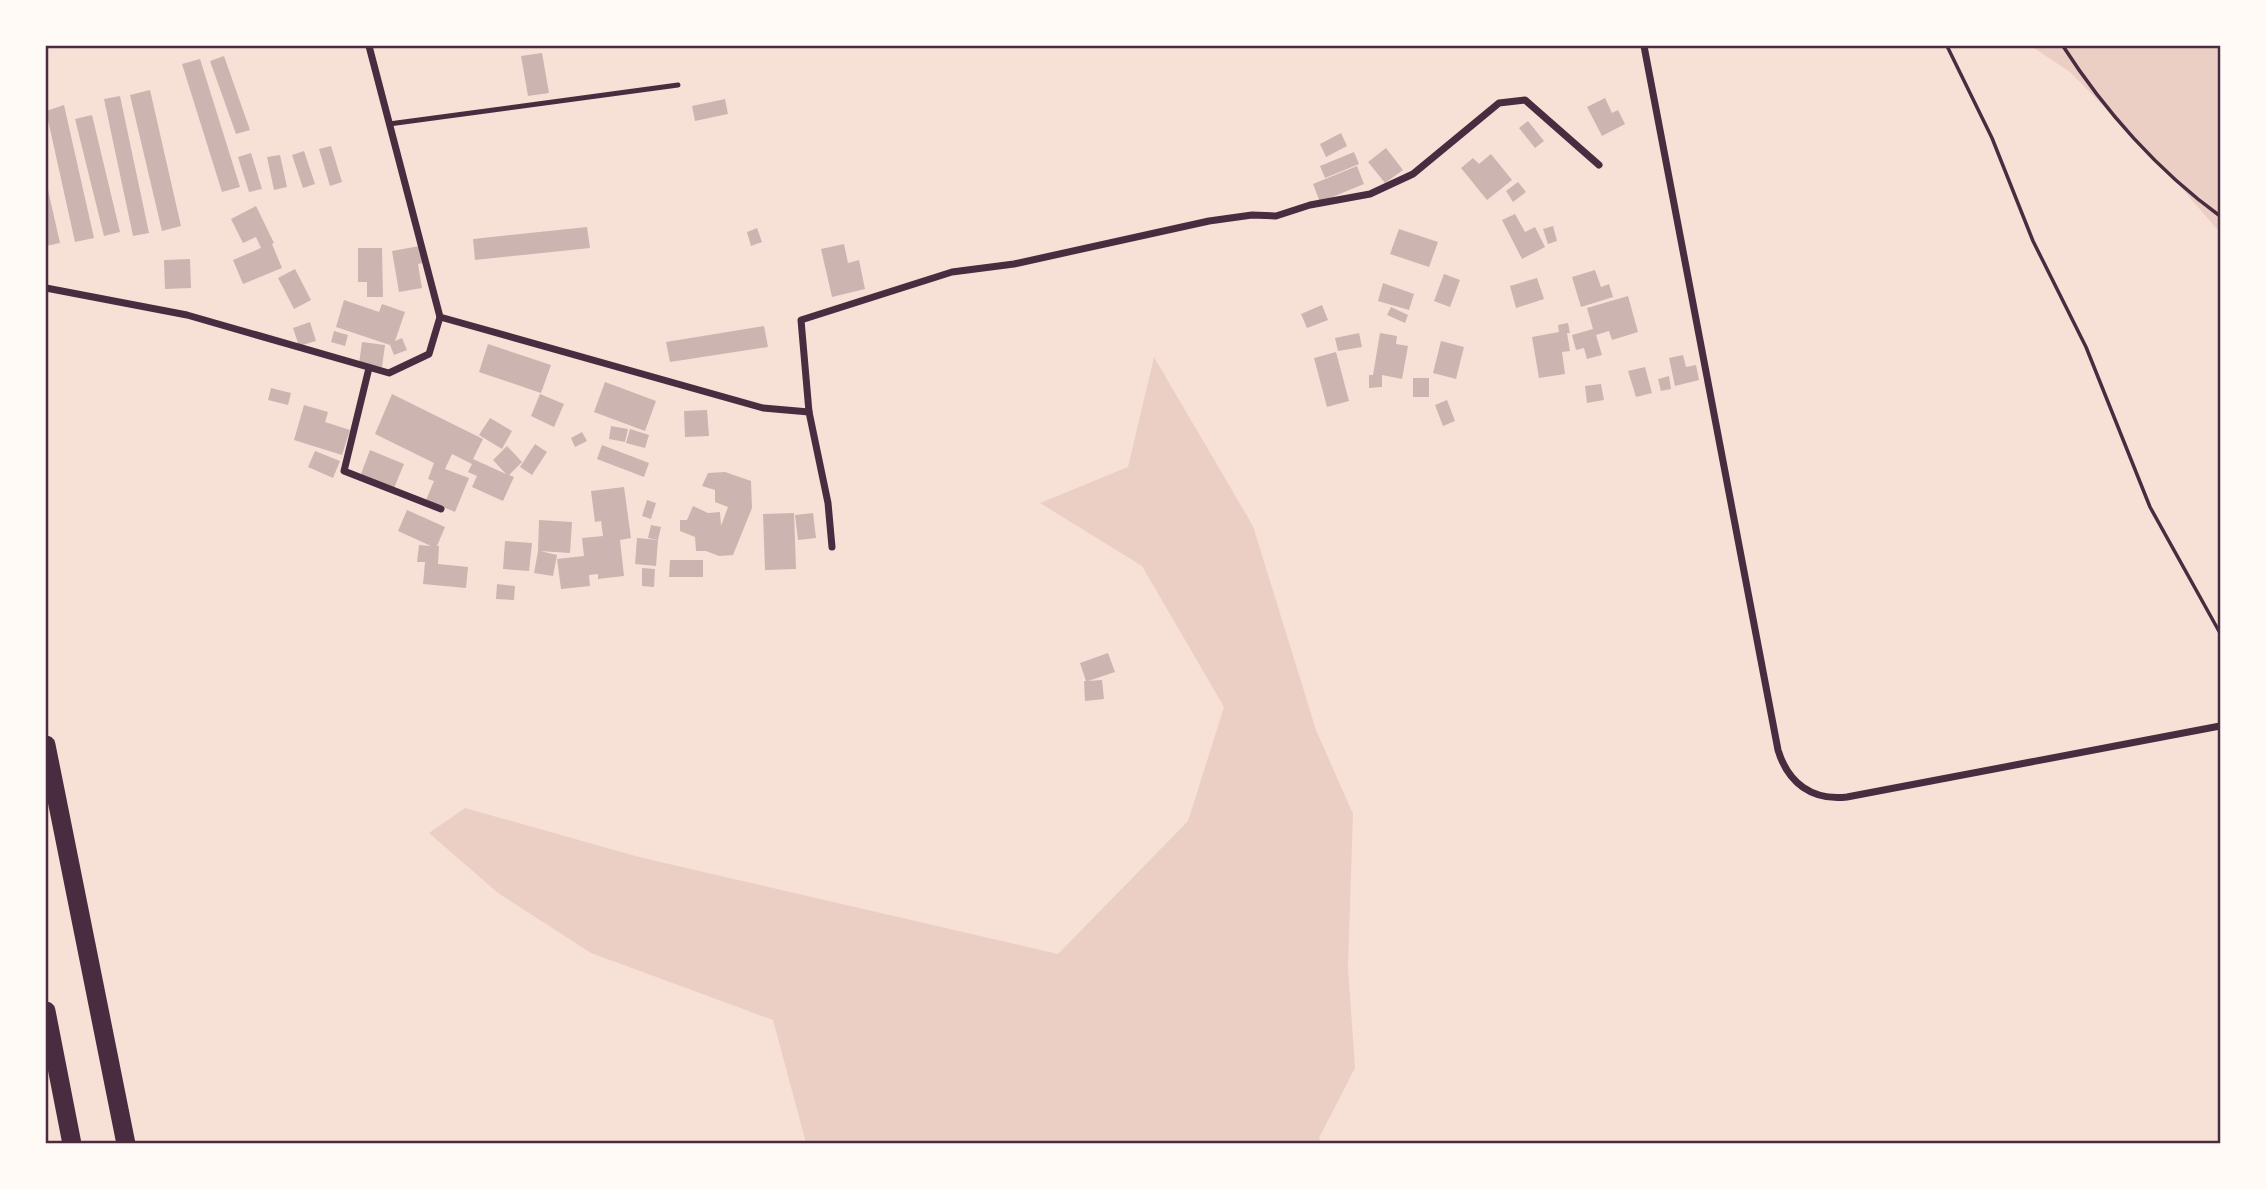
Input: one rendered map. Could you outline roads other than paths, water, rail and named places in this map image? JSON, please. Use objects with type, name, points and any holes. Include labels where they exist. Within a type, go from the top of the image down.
[{"type":"highway","points":[[46,744],[126,1143]]},
{"type":"highway","points":[[46,1011],[72,1143]]},
{"type":"street","points":[[46,288],[187,315],[389,373],[429,354],[440,317],[369,46]]},
{"type":"street","points":[[1644,46],[1778,750],[1787,772],[1804,789],[1825,797],[1847,797],[2221,726]]},
{"type":"street","points":[[832,547],[828,503],[809,412],[801,320],[952,272],[1014,264],[1209,221],[1252,215],[1276,216],[1310,205],[1370,194],[1413,174],[1499,103],[1525,100],[1599,165]]},
{"type":"street","points":[[440,317],[763,408],[809,412]]},
{"type":"street","points":[[369,368],[344,471],[441,509]]},
{"type":"lane","points":[[389,124],[678,85]]}]
